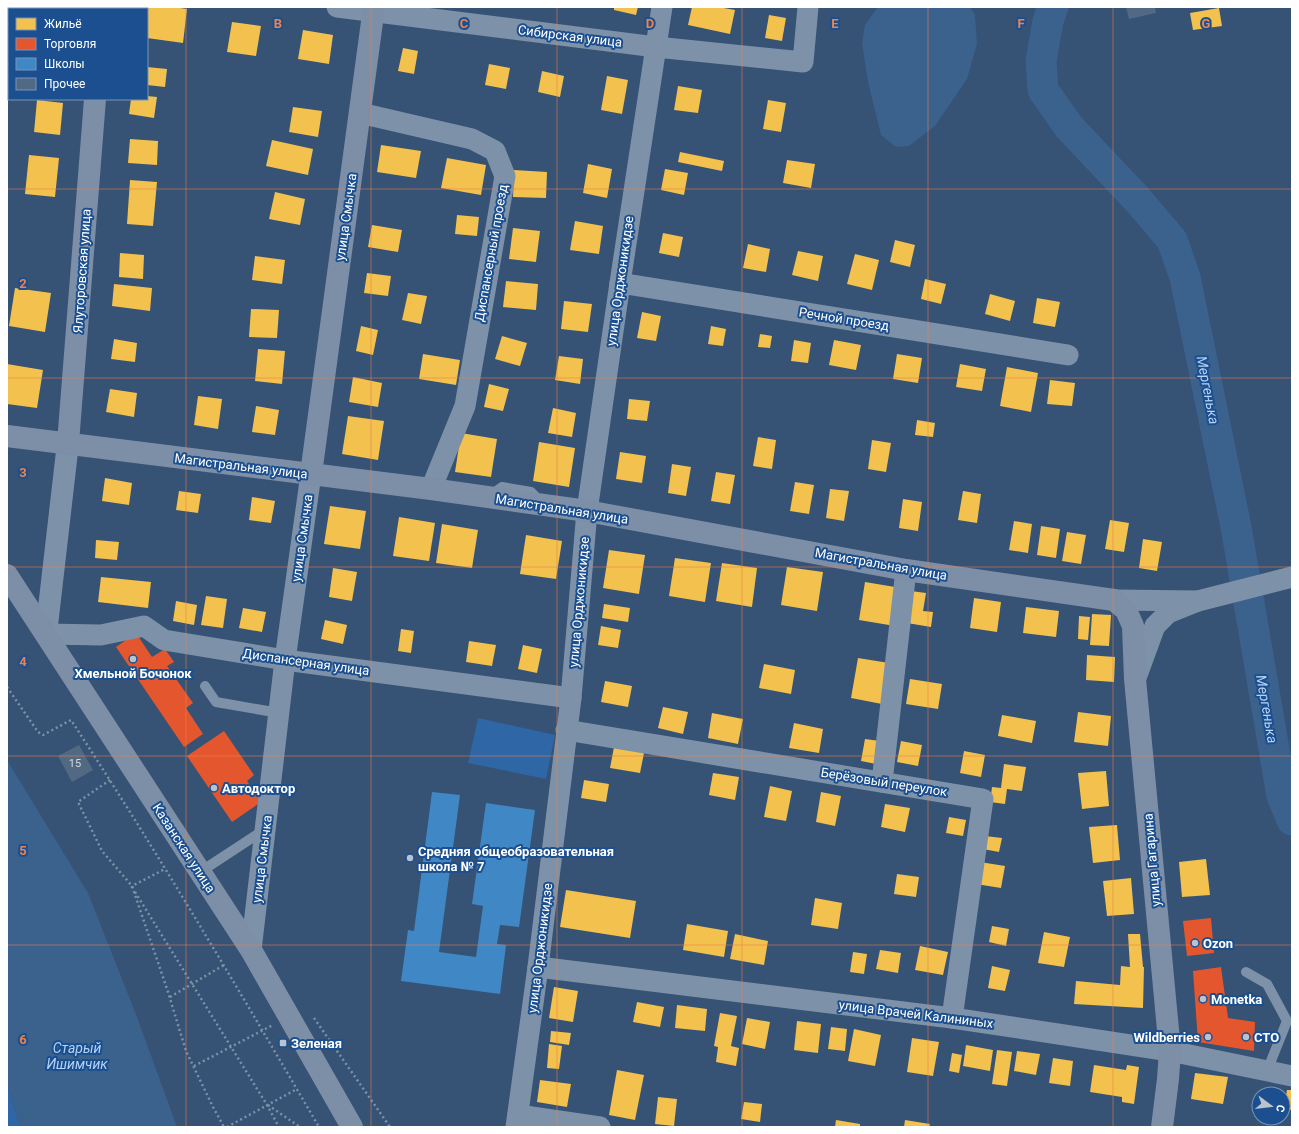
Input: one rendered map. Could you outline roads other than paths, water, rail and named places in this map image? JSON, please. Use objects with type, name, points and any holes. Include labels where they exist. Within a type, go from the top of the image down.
[{"type":"main road","name":"улица Смычка","points":[[311,474],[373,10]]},
{"type":"main road","name":"Ялуторовская улица","points":[[68,444],[95,100]]},
{"type":"main road","name":"Магистральная улица","points":[[7,436],[431,489],[587,511],[906,570],[1114,600]]},
{"type":"main road","name":"Казанская улица","points":[[7,575],[251,950],[352,1127]]},
{"type":"main road","name":"улица Гагарина","points":[[1114,600],[1126,610],[1133,626],[1135,679],[1170,1051],[1162,1127]]},
{"type":"street","name":"Сибирская улица","points":[[337,7],[373,10],[656,47],[803,62],[808,7]]},
{"type":"street","name":"улица Орджоникидзе","points":[[517,1121],[538,968],[571,698],[587,511],[662,7]]},
{"type":"street","name":"Диспансерный проезд","points":[[360,113],[472,139],[495,151],[505,176],[465,406],[431,489]]},
{"type":"street","name":"Речной проезд","points":[[620,283],[1068,355]]},
{"type":"street","points":[[46,634],[68,444]]},
{"type":"street","name":"улица Смычка","points":[[251,950],[285,660],[311,474]]},
{"type":"street","points":[[882,782],[906,570]]},
{"type":"street","points":[[1135,679],[1155,626],[1168,613],[1198,601],[1292,577]]},
{"type":"street","points":[[1114,600],[1198,601]]},
{"type":"street","name":"Диспансерная улица","points":[[46,634],[101,635],[144,626],[164,640],[285,660],[571,698]]},
{"type":"street","name":"Берёзовый переулок","points":[[566,730],[983,799],[952,1018]]},
{"type":"street","name":"улица Врачей Калининых","points":[[538,968],[952,1018],[1170,1051],[1292,1076]]},
{"type":"street","points":[[517,1121],[600,1127]]},
{"type":"lane","points":[[204,686],[216,702],[279,713]]},
{"type":"lane","points":[[200,872],[265,830]]},
{"type":"lane","points":[[1246,972],[1267,984],[1287,1021],[1267,1070]]},
{"type":"water","points":[[878,7],[970,7],[975,15],[977,44],[967,79],[935,126],[909,146],[896,147],[881,135],[868,82],[862,43],[865,25]]},
{"type":"water","name":"Старый Ишимчик","points":[[7,760],[88,893],[137,1017],[177,1127],[20,1127],[7,1083]]},
{"type":"waterway","name":"Мергенька","points":[[1053,7],[1048,21],[1041,61],[1043,90],[1069,127],[1137,199],[1172,240],[1185,277],[1236,527],[1282,796],[1292,820]]},
{"type":"place","name":"Хмельной Бочонок","points":[[133,659]]},
{"type":"place","name":"Автодоктор","points":[[214,788]]},
{"type":"place","name":"Средняя общеобразовательная школа № 7","points":[[410,858]]},
{"type":"place","name":"Ozon","points":[[1195,943]]},
{"type":"place","name":"Monetka","points":[[1203,999]]},
{"type":"place","name":"Wildberries","points":[[1208,1037]]},
{"type":"place","name":"СТО","points":[[1246,1037]]},
{"type":"place","name":"Зеленая","points":[[283,1043]]}]
